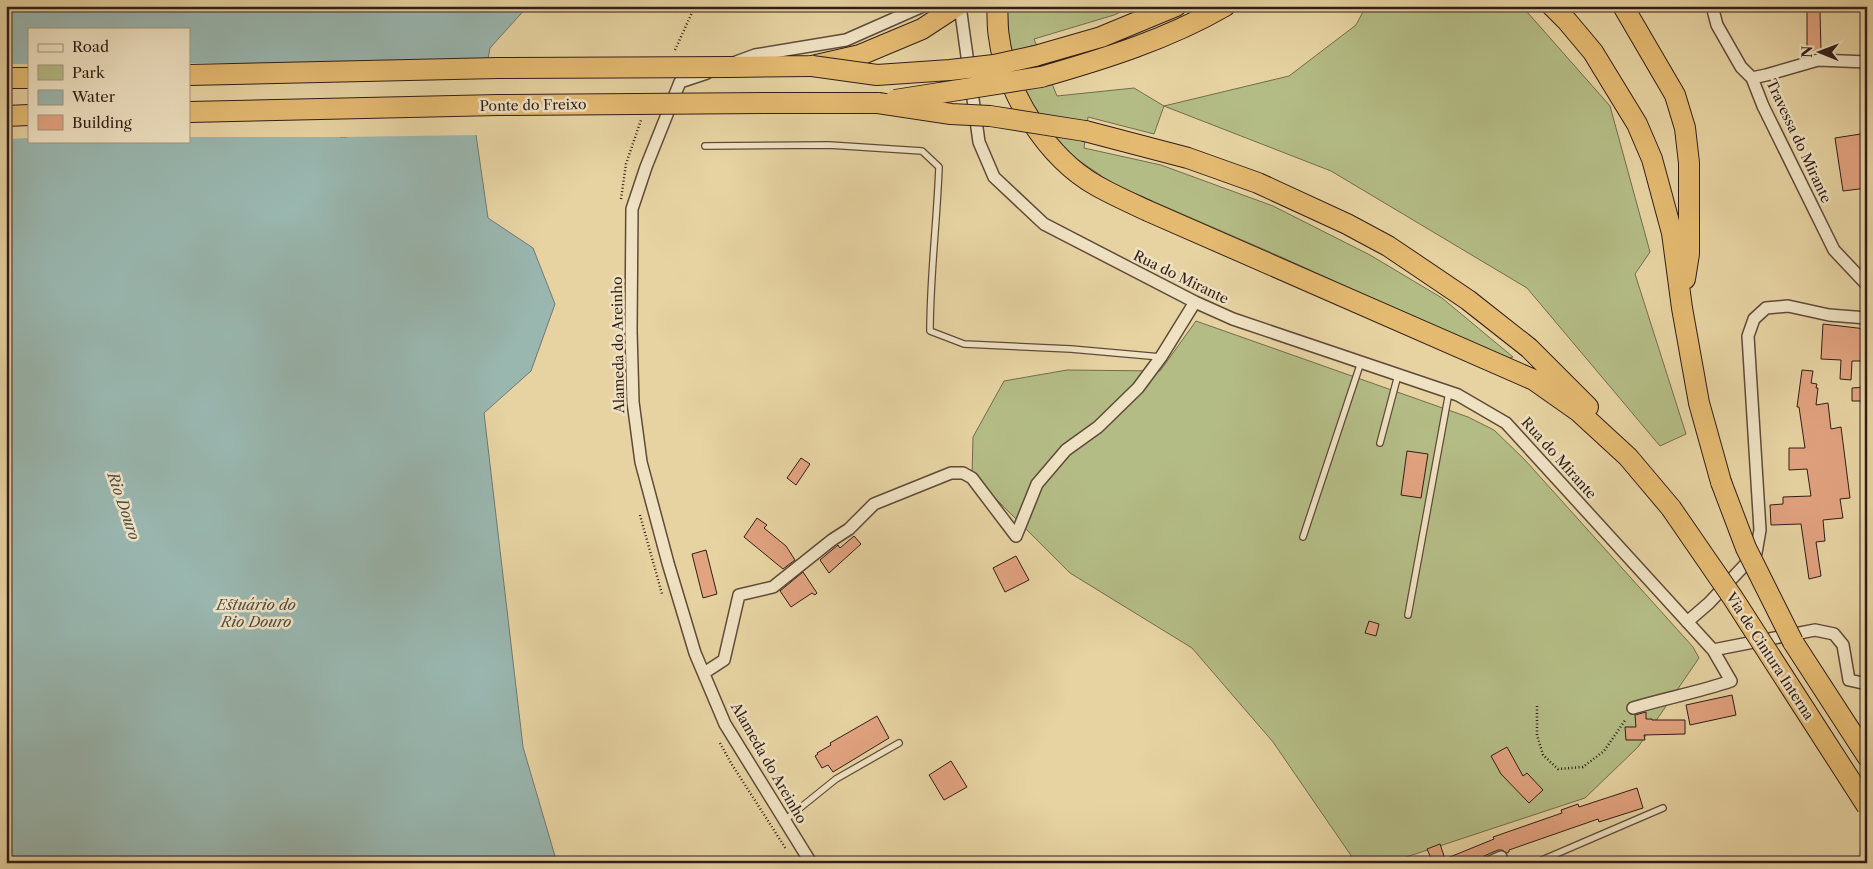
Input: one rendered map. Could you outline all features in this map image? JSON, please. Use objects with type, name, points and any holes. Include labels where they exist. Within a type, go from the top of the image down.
[{"type":"highway","points":[[812,66],[860,55],[892,43],[922,29],[959,6]]},
{"type":"highway","points":[[997,6],[999,38],[1009,77],[1021,105],[1046,142],[1072,169],[1096,186],[1148,211],[1534,380],[1578,411],[1628,457]]},
{"type":"highway","points":[[190,75],[488,68],[812,66],[877,75],[950,70],[994,66],[1035,56],[1101,37],[1176,6]]},
{"type":"highway","points":[[878,103],[1041,77],[1149,42],[1226,6]]},
{"type":"highway","points":[[1552,6],[1568,21],[1593,52],[1637,124],[1652,159],[1672,232],[1682,308]]},
{"type":"highway","points":[[1623,6],[1675,95],[1685,128],[1689,164],[1689,254],[1682,308]]},
{"type":"highway","points":[[6,78],[28,78]]},
{"type":"highway","points":[[878,103],[951,114],[990,116],[1085,131],[1188,158],[1258,182],[1347,224],[1388,246],[1468,300],[1529,348],[1612,430],[1628,457]]},
{"type":"highway","name":"Ponte do Freixo","points":[[190,112],[488,106],[878,103]]},
{"type":"highway","points":[[6,116],[28,115]]},
{"type":"highway","name":"Via de Cintura Interna","points":[[1682,308],[1699,403],[1720,482],[1746,548],[1793,642],[1867,756]]},
{"type":"highway","name":"Via de Cintura Interna","points":[[1628,457],[1671,508],[1732,598],[1867,806]]},
{"type":"street","name":"Alameda do Areinho","points":[[810,863],[725,724],[695,653],[668,563],[641,462],[633,402],[631,331],[632,209],[646,167],[680,82],[755,55],[846,40],[923,6]]},
{"type":"street","name":"Rua do Mirante","points":[[959,6],[980,142],[994,177],[1044,224],[1194,302],[1234,319],[1458,395],[1506,422],[1713,650],[1731,681],[1702,691],[1663,699],[1633,708]]},
{"type":"street","name":"Travessa do Mirante","points":[[1712,6],[1717,25],[1741,67],[1752,78],[1834,250],[1867,285]]},
{"type":"street","points":[[1752,78],[1818,60],[1867,62]]},
{"type":"street","points":[[704,673],[724,660],[739,595],[773,587],[832,540],[849,529],[874,504],[951,473],[963,472],[972,478],[1016,536],[1037,484],[1066,450],[1098,426],[1138,388],[1161,357],[1194,302]]},
{"type":"street","points":[[1688,622],[1709,603],[1756,553],[1760,530],[1748,336],[1754,319],[1766,308],[1788,306],[1829,315],[1867,318]]},
{"type":"street","points":[[1713,650],[1815,630],[1834,634],[1843,645],[1849,680],[1867,684]]},
{"type":"street","points":[[1488,863],[1501,857]]},
{"type":"lane","points":[[705,146],[829,145],[922,151],[939,167],[937,216],[930,289],[930,331],[964,344],[1071,349],[1161,357]]},
{"type":"lane","points":[[1303,537],[1361,362]]},
{"type":"lane","points":[[1380,443],[1398,375]]},
{"type":"lane","points":[[1408,615],[1449,392]]},
{"type":"lane","points":[[785,820],[836,779],[899,743]]},
{"type":"lane","points":[[1534,863],[1663,808]]},
{"type":"path","points":[[675,51],[695,6]]},
{"type":"path","points":[[620,206],[626,164],[644,112]]},
{"type":"path","points":[[639,509],[665,602]]},
{"type":"path","points":[[1538,706],[1537,735],[1543,755],[1558,769],[1583,767],[1604,751],[1633,708]]},
{"type":"path","points":[[718,739],[731,763],[790,855]]},
{"type":"green space","points":[[1007,6],[1133,6],[1114,15],[1034,39],[1057,96],[1134,88],[1164,106],[1154,134],[1088,117],[1084,148],[1161,165],[1273,206],[1370,255],[1442,298],[1513,357],[1506,359],[1279,256],[1113,184],[1071,155],[1058,143],[1028,103],[1009,40]]},
{"type":"green space","points":[[1366,6],[1518,6],[1528,13],[1610,106],[1650,252],[1635,274],[1686,434],[1660,446],[1527,288],[1331,171],[1164,106],[1289,76],[1356,25]]},
{"type":"green space","points":[[1196,321],[1468,417],[1494,430],[1525,460],[1693,647],[1699,658],[1638,747],[1585,798],[1388,863],[1359,863],[1352,857],[1273,742],[1192,648],[1070,573],[972,475],[973,437],[1004,381],[1067,370],[1160,371]]},
{"type":"water","name":"Estuário do Rio Douro","points":[[6,6],[528,6],[490,48],[475,128],[488,218],[533,248],[555,304],[531,371],[484,413],[523,747],[557,863],[6,863]],"holes":[[[352,68],[352,131],[347,137],[340,137],[334,132],[334,69]]]},
{"type":"pier","points":[[490,60],[477,128],[478,135],[340,137],[190,137],[190,63]],"holes":[[[350,69],[350,130],[346,134],[341,135],[336,131],[336,70]]]},
{"type":"pier","points":[[6,64],[28,64],[28,138],[6,139]]},
{"type":"building","points":[[1807,11],[1820,11],[1821,51],[1807,51]]},
{"type":"building","points":[[1867,133],[1867,188],[1843,191],[1835,138]]},
{"type":"building","points":[[1823,324],[1866,329],[1863,361],[1852,361],[1851,380],[1840,379],[1841,360],[1821,359]]},
{"type":"building","points":[[1802,370],[1813,371],[1811,383],[1817,384],[1816,388],[1818,388],[1816,405],[1828,403],[1831,429],[1841,427],[1850,498],[1840,499],[1843,518],[1823,520],[1825,541],[1816,542],[1821,576],[1809,579],[1801,524],[1771,525],[1770,505],[1783,504],[1783,497],[1811,496],[1807,469],[1789,470],[1789,448],[1805,448],[1799,407],[1797,407]]},
{"type":"building","points":[[1867,387],[1867,401],[1852,401],[1852,388]]},
{"type":"building","points":[[1407,451],[1428,454],[1421,498],[1401,495]]},
{"type":"building","points":[[801,458],[810,464],[796,485],[787,478]]},
{"type":"building","points":[[757,518],[767,525],[764,528],[786,546],[795,560],[783,569],[744,537]]},
{"type":"building","points":[[854,536],[861,544],[829,573],[820,560],[838,545],[840,548]]},
{"type":"building","points":[[706,550],[717,594],[703,598],[692,554]]},
{"type":"building","points":[[1016,556],[1029,580],[1005,592],[993,568]]},
{"type":"building","points":[[803,572],[817,593],[815,595],[812,593],[791,607],[780,591]]},
{"type":"building","points":[[1369,621],[1379,624],[1376,636],[1365,633]]},
{"type":"building","points":[[1732,695],[1736,715],[1690,725],[1686,705]]},
{"type":"building","points":[[1646,712],[1646,719],[1685,720],[1685,734],[1644,735],[1645,740],[1626,740],[1625,727],[1636,727],[1635,715]]},
{"type":"building","points":[[877,716],[889,738],[833,772],[828,765],[822,768],[815,756],[817,753],[831,745],[830,743]]},
{"type":"building","points":[[1507,747],[1523,776],[1527,773],[1543,790],[1529,803],[1501,774],[1491,756]]},
{"type":"building","points":[[951,761],[967,787],[944,800],[929,775]]},
{"type":"building","points":[[1637,788],[1643,808],[1599,822],[1598,819],[1509,850],[1507,853],[1498,850],[1484,856],[1481,863],[1433,863],[1427,849],[1440,844],[1445,859],[1494,839],[1493,837],[1562,813],[1561,810],[1578,804],[1579,807]]},
{"type":"water label","name":"Rio Douro","points":[[124,506]]}]
